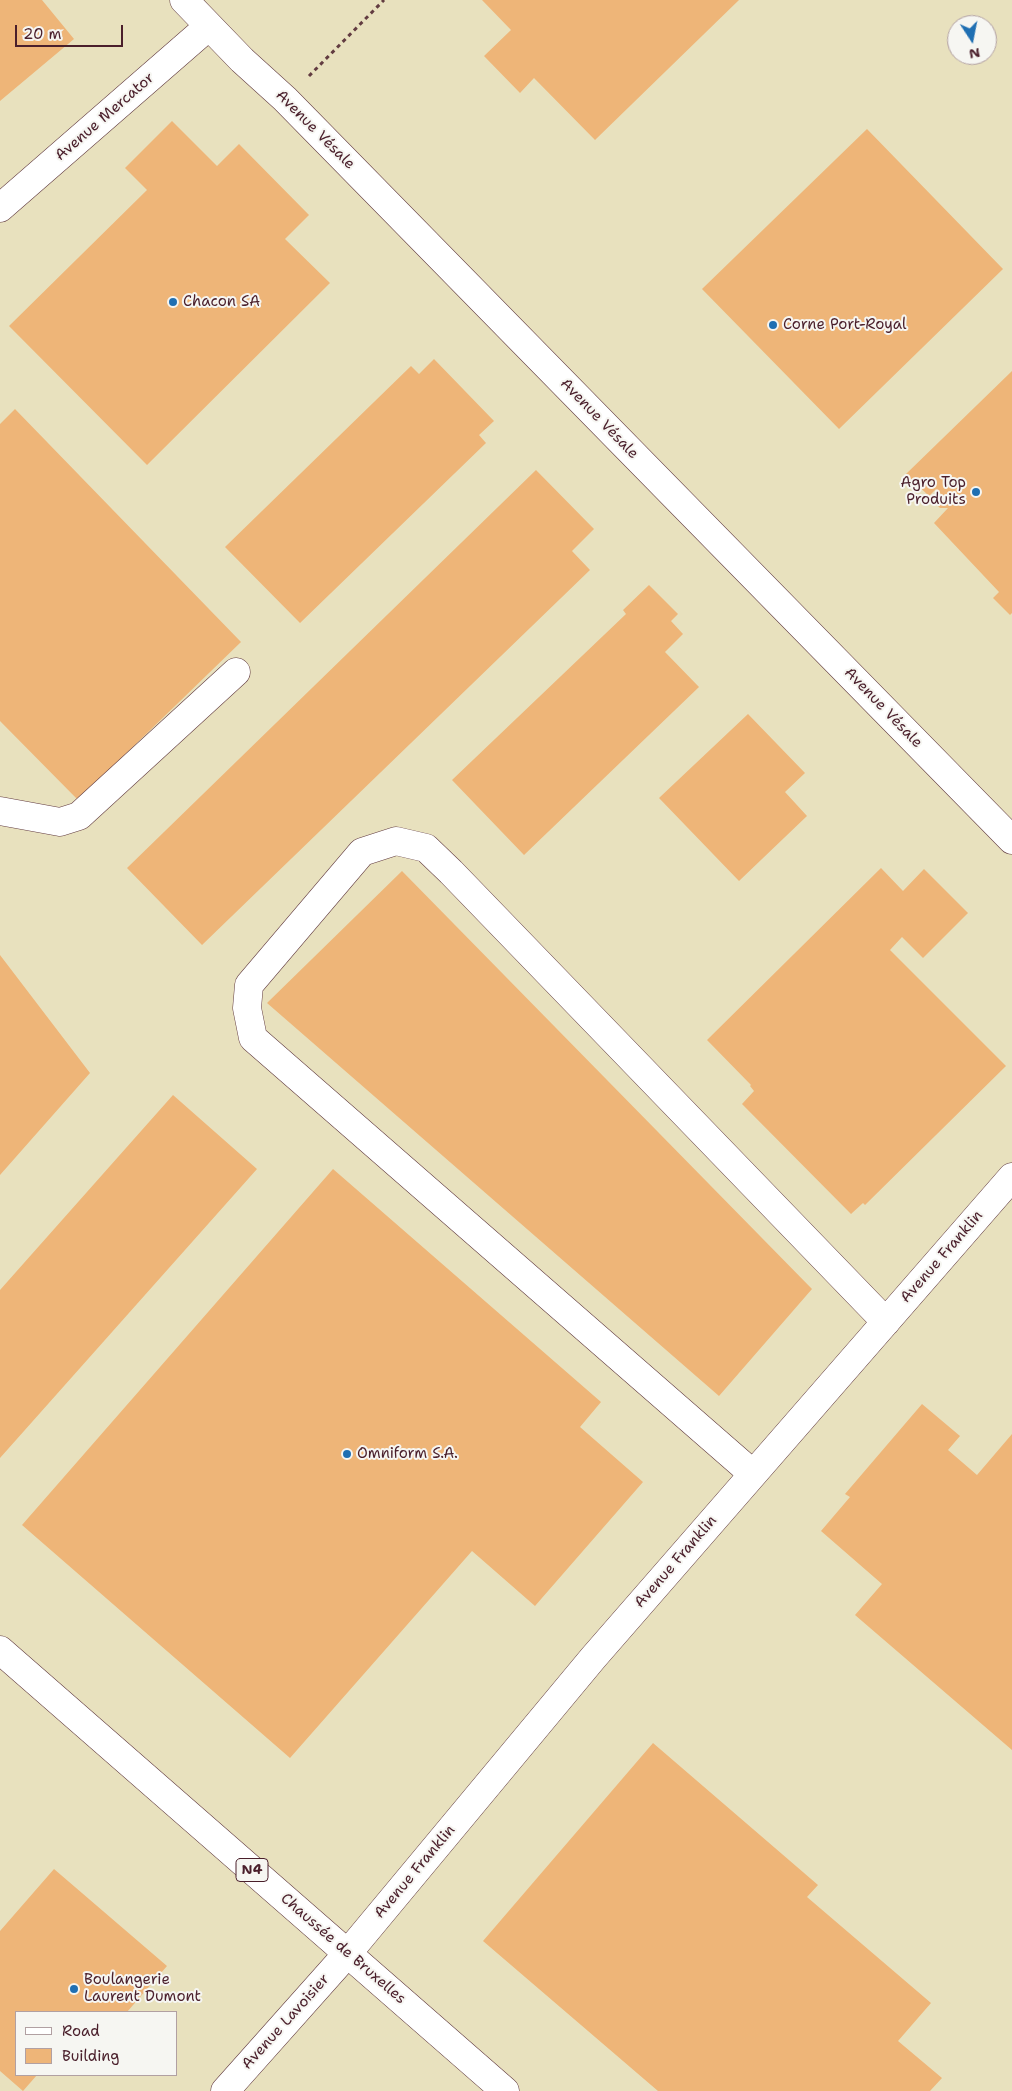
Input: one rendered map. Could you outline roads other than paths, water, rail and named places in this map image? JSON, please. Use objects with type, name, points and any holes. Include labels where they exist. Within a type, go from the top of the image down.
[{"type":"street","name":"Avenue Vésale","points":[[184,0],[285,99],[1012,840]]},
{"type":"street","name":"Avenue Mercator","points":[[0,208],[210,26]]},
{"type":"street","points":[[0,811],[60,822],[80,816],[236,672]]},
{"type":"street","points":[[753,1474],[253,1038],[247,1008],[249,985],[362,852],[396,841],[426,848],[452,872],[886,1322]]},
{"type":"street","name":"Avenue Franklin","points":[[347,1954],[593,1658],[1012,1177]]},
{"type":"street","name":"Chaussée de Bruxelles","points":[[0,1650],[505,2091]]},
{"type":"street","name":"Avenue Lavoisier","points":[[225,2091],[347,1954]]},
{"type":"place","name":"Chacon SA","points":[[173,302]]},
{"type":"place","name":"Corne Port-Royal","points":[[773,325]]},
{"type":"place","name":"Agro Top Produits","points":[[976,492]]},
{"type":"place","name":"Omniform S.A.","points":[[347,1454]]},
{"type":"place","name":"Boulangerie Laurent Dumont","points":[[74,1989]]}]
